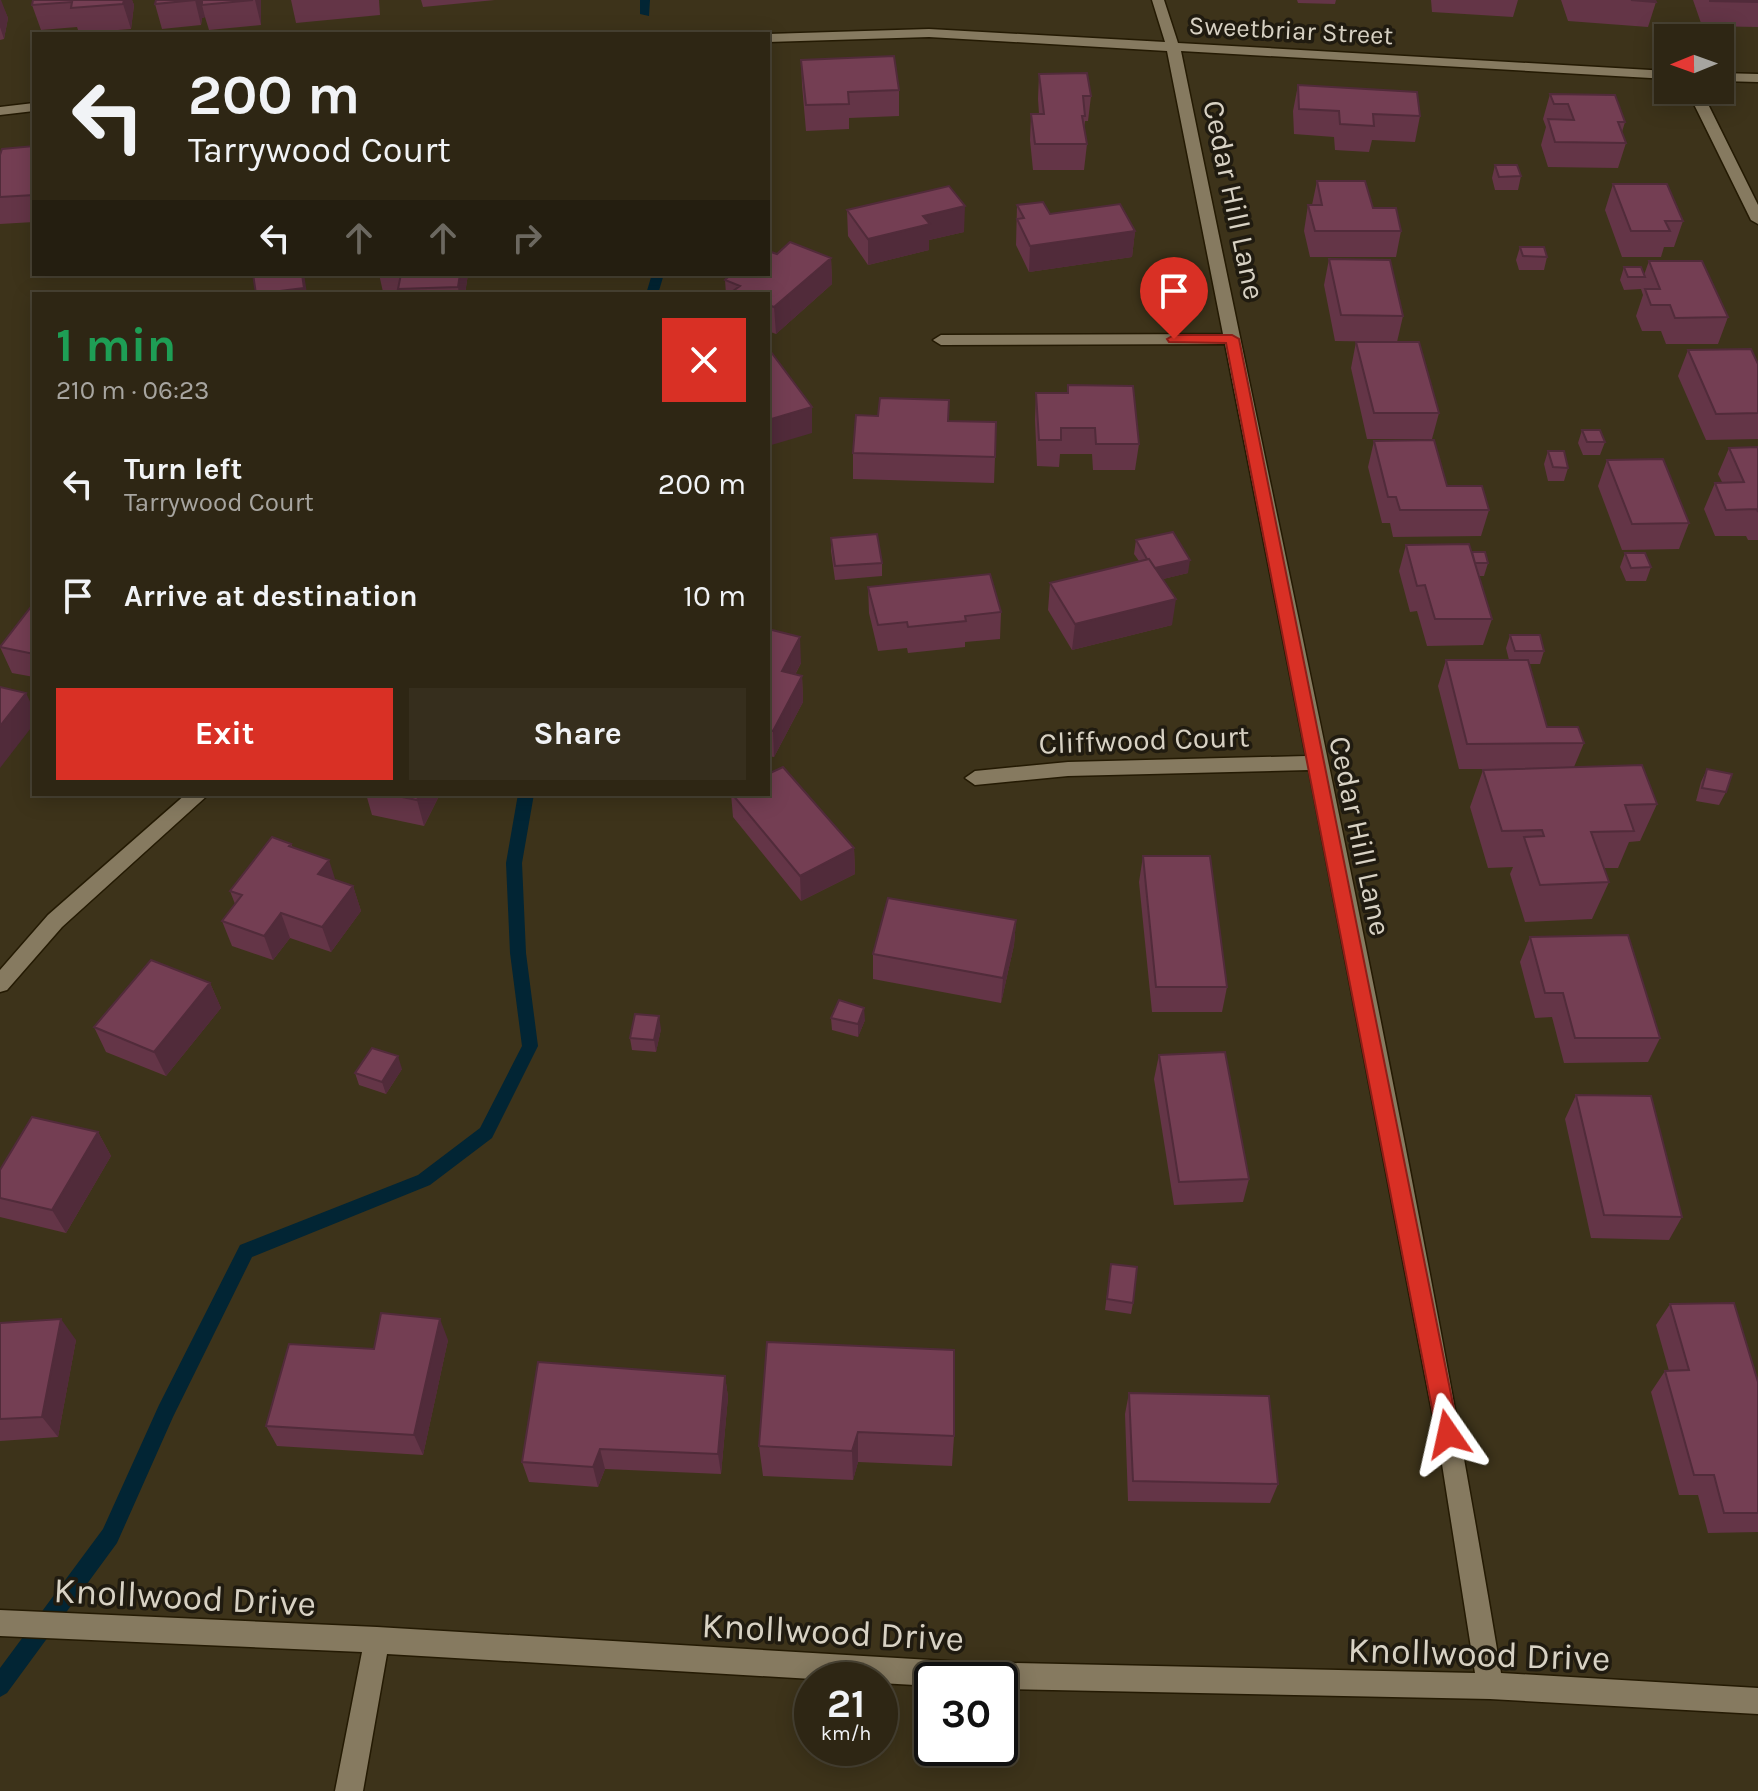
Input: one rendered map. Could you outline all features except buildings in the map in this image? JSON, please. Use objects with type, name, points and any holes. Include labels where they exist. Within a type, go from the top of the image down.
[{"type":"street","name":"Cedar Hill Lane","points":[[1158,0],[1173,47],[1314,763],[1385,1102],[1451,1449],[1490,1686]]},
{"type":"street","name":"Sweetbriar Street","points":[[770,38],[929,33],[1654,74]]},
{"type":"street","points":[[1734,77],[1758,78]]},
{"type":"street","points":[[1701,104],[1758,220]]},
{"type":"street","points":[[0,111],[32,107]]},
{"type":"street","points":[[941,340],[1232,339]]},
{"type":"street","name":"Cliffwood Court","points":[[975,778],[1068,769],[1314,763]]},
{"type":"street","points":[[0,984],[55,921],[197,796]]},
{"type":"street","name":"Knollwood Drive","points":[[0,1623],[377,1640],[965,1675],[1490,1686],[1758,1701]]},
{"type":"street","points":[[349,1791],[377,1640]]},
{"type":"waterway","points":[[645,0],[645,14]]},
{"type":"waterway","points":[[653,292],[657,276]]},
{"type":"waterway","points":[[0,1686],[110,1536],[166,1411],[246,1251],[424,1180],[486,1133],[530,1046],[518,953],[514,863],[526,796]]},
{"type":"route","points":[[1174,339],[1232,339],[1314,763],[1385,1102],[1448,1434]]}]
